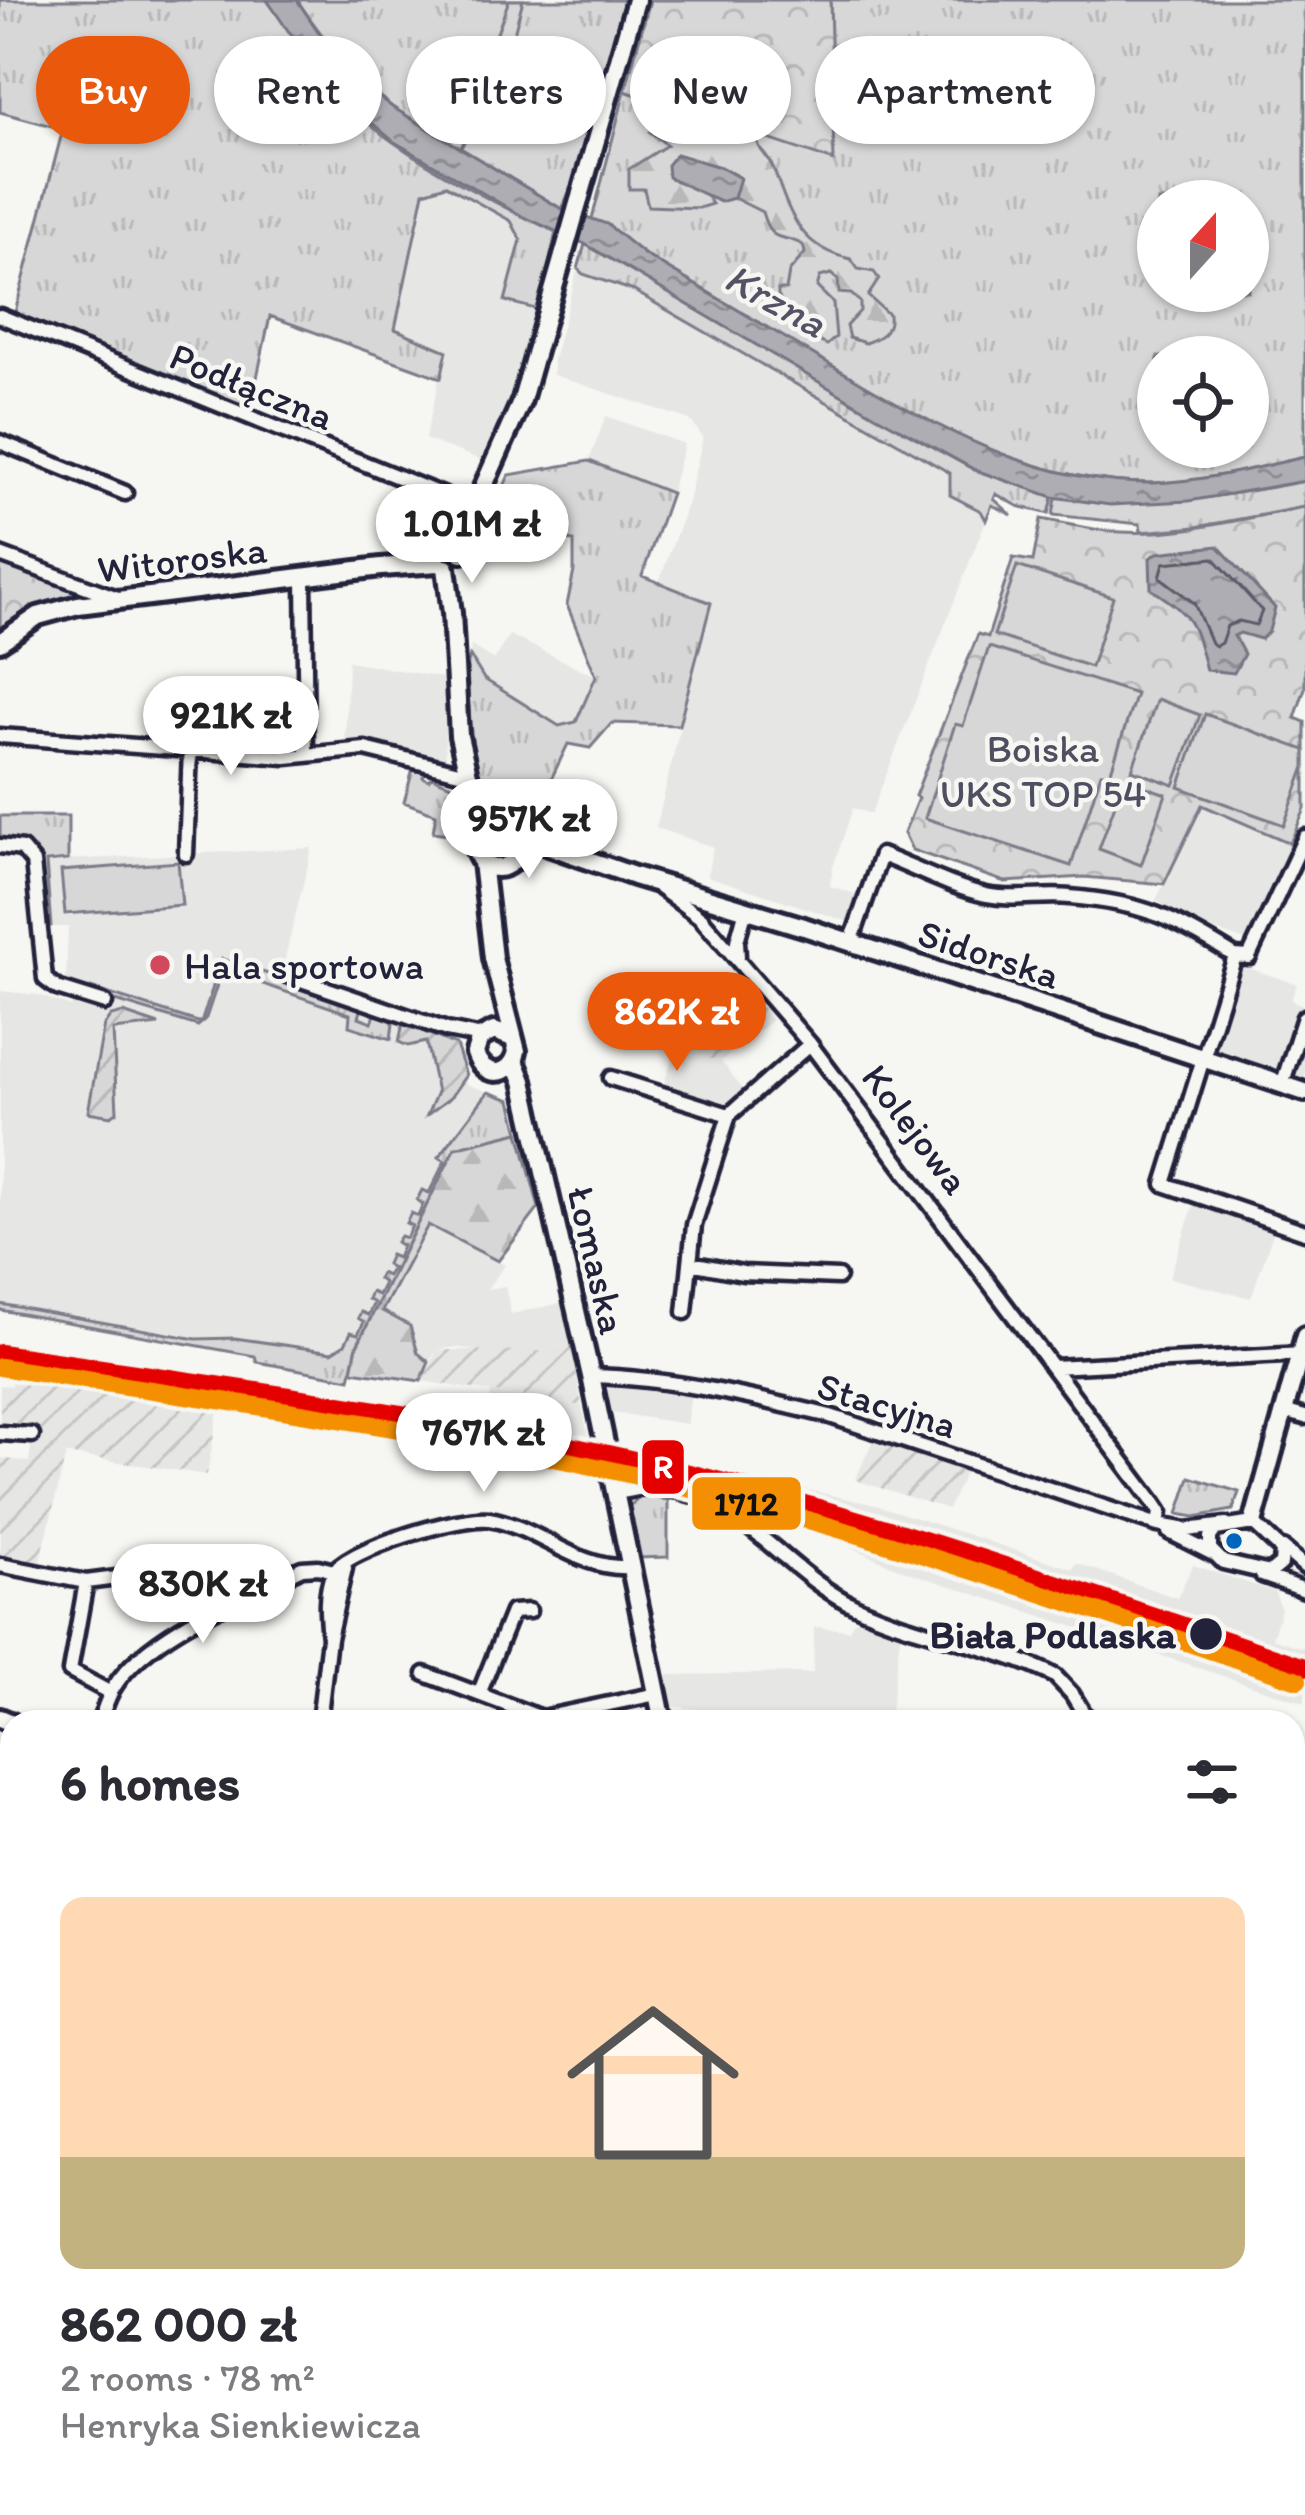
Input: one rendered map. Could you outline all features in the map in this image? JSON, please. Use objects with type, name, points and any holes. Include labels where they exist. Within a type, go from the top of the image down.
[{"type":"street","points":[[508,1067],[481,1066],[490,1038],[510,1016],[503,1002],[482,862],[476,851],[480,826],[455,702],[448,555],[477,509],[522,400],[636,0]]},
{"type":"street","name":"Podłączna","points":[[0,316],[477,509]]},
{"type":"street","points":[[0,442],[125,493]]},
{"type":"street","points":[[0,555],[124,601]]},
{"type":"street","name":"Witoroska","points":[[0,642],[45,614],[448,555]]},
{"type":"street","points":[[304,577],[306,755]]},
{"type":"street","points":[[0,736],[190,751],[306,755],[375,750],[469,782],[506,830],[510,861],[492,881],[488,910]]},
{"type":"street","points":[[185,854],[190,751]]},
{"type":"street","points":[[478,839],[485,830],[506,830]]},
{"type":"street","name":"Kolejowa","points":[[506,830],[652,882],[694,910],[810,1044],[1157,1508],[1158,1525]]},
{"type":"street","points":[[851,942],[881,855],[982,895],[1068,896],[1148,909],[1235,956],[1250,957],[1305,837]]},
{"type":"street","points":[[0,846],[22,850],[33,862],[45,980],[105,1003]]},
{"type":"street","name":"Kolejowa","points":[[510,861],[527,848],[551,848]]},
{"type":"street","points":[[482,862],[510,861]]},
{"type":"street","name":"Sidorska","points":[[652,882],[851,942],[1305,1092]]},
{"type":"street","points":[[712,930],[737,906]]},
{"type":"street","points":[[737,906],[738,958]]},
{"type":"street","points":[[1235,956],[1164,1184],[1305,1232]]},
{"type":"street","points":[[281,973],[447,1030],[490,1038]]},
{"type":"street","points":[[1282,1085],[1304,1017]]},
{"type":"street","name":"Łomaska","points":[[490,1038],[516,1046],[508,1067],[525,1095],[591,1376],[660,1710]]},
{"type":"street","points":[[685,1312],[694,1225],[729,1115],[810,1044]]},
{"type":"street","points":[[610,1078],[729,1115]]},
{"type":"street","points":[[690,1263],[743,1273],[838,1277]]},
{"type":"street","points":[[1053,1367],[1303,1348],[1253,1523]]},
{"type":"street","name":"Stacyjna","points":[[591,1376],[739,1394],[830,1416],[1158,1525],[1213,1554]]},
{"type":"street","points":[[1283,1411],[1305,1418]]},
{"type":"street","points":[[0,1433],[32,1435]]},
{"type":"street","points":[[614,1494],[657,1489],[718,1507],[851,1605],[1055,1676],[1082,1710]]},
{"type":"street","points":[[320,1710],[338,1572],[371,1547],[483,1519],[596,1565],[629,1568]]},
{"type":"street","points":[[1305,1567],[1253,1523],[1226,1525],[1210,1537],[1213,1554],[1222,1562],[1305,1590]]},
{"type":"street","name":"Stacyjna","points":[[1158,1525],[1187,1529],[1226,1525]]},
{"type":"street","points":[[1261,1574],[1280,1567],[1280,1544]]},
{"type":"street","points":[[0,1565],[86,1582],[171,1570],[204,1617]]},
{"type":"street","points":[[104,1710],[133,1665],[204,1617],[302,1568],[338,1572]]},
{"type":"street","points":[[86,1582],[70,1671],[111,1693]]},
{"type":"street","points":[[479,1694],[512,1612],[529,1610]]},
{"type":"street","points":[[425,1674],[521,1710]]},
{"type":"street","points":[[580,1710],[657,1694]]},
{"type":"shaded area","points":[[446,184],[511,221],[521,239],[506,300],[539,310],[507,412],[484,461],[425,439],[446,351],[395,329],[424,192]]},
{"type":"shaded area","points":[[578,268],[583,274],[634,291],[950,473],[950,495],[981,511],[986,520],[871,814],[853,808],[833,867],[830,886],[862,896],[852,923],[707,876],[713,847],[656,828],[710,603],[659,582],[688,502],[703,437],[690,420],[553,375]]},
{"type":"shaded area","points":[[606,416],[684,444],[671,493],[589,461]]},
{"type":"shaded area","points":[[509,635],[596,676],[576,722],[559,726],[484,679],[470,656],[471,646],[494,660]]},
{"type":"shaded area","points":[[348,661],[443,678],[446,762],[377,744],[345,745]]},
{"type":"shaded area","points":[[1202,805],[1294,845],[1248,942],[1188,921],[1156,900]]},
{"type":"shaded area","points":[[312,848],[280,978],[394,1015],[394,1020],[456,1045],[466,1084],[511,1100],[519,1132],[455,1148],[357,1345],[350,1379],[257,1362],[255,1356],[0,1310],[0,991],[38,995],[71,1007],[79,985],[66,980],[68,927],[51,927],[46,861]]},
{"type":"shaded area","points":[[1242,966],[1297,984],[1291,1000],[1303,1005],[1305,1012],[1305,1079],[1216,1051]]},
{"type":"shaded area","points":[[748,991],[772,1020],[721,1061],[679,1051]]},
{"type":"shaded area","points":[[675,1050],[721,1061],[744,1091],[728,1109],[662,1089]]},
{"type":"shaded area","points":[[1194,1204],[1274,1230],[1251,1298],[1169,1278]]},
{"type":"shaded area","points":[[428,1225],[505,1265],[487,1289],[505,1286],[511,1314],[561,1303],[571,1344],[492,1353],[456,1347],[438,1350],[429,1362],[418,1353],[410,1326],[382,1312]]},
{"type":"shaded area","points":[[571,1344],[582,1406],[421,1381],[438,1350],[541,1351]]},
{"type":"shaded area","points":[[114,1356],[487,1419],[491,1392],[582,1406],[589,1441],[876,1505],[1073,1569],[1076,1563],[1177,1598],[1193,1565],[1275,1592],[1281,1610],[1272,1638],[1302,1648],[1305,1641],[1305,1703],[905,1571],[705,1489],[515,1447],[294,1414],[235,1398],[110,1378]]},
{"type":"shaded area","points":[[13,1373],[219,1406],[207,1475],[66,1454],[39,1568],[0,1560],[0,1458],[29,1462],[34,1425],[0,1425],[0,1385],[11,1386]]},
{"type":"shaded area","points":[[612,1384],[691,1394],[687,1424],[608,1412],[605,1392]]},
{"type":"shaded area","points":[[874,1438],[966,1470],[948,1509],[855,1480]]},
{"type":"shaded area","points":[[864,1618],[901,1629],[891,1710],[670,1706],[664,1675],[813,1673],[814,1627],[849,1630],[853,1622]]},
{"type":"green space","points":[[0,0],[267,0],[292,36],[214,36],[214,144],[382,144],[382,133],[463,185],[556,232],[539,310],[505,301],[521,240],[511,221],[446,185],[424,192],[395,329],[447,351],[441,378],[270,316],[250,411],[14,316],[59,144],[190,144],[190,36],[36,36],[36,122],[0,112]]},
{"type":"green space","points":[[297,0],[624,0],[606,66],[606,36],[406,36],[406,115],[382,98],[382,36],[324,36]]},
{"type":"green space","points":[[509,0],[523,0],[513,36],[496,36]]},
{"type":"green space","points":[[650,0],[830,0],[831,36],[815,36],[815,144],[834,144],[834,161],[783,144],[791,144],[791,36],[640,36]]},
{"type":"green space","points":[[830,0],[1305,0],[1305,457],[1269,465],[1269,336],[1137,336],[1137,468],[1253,468],[1171,482],[1094,479],[1036,466],[924,419],[661,265],[592,219],[625,91],[630,93],[630,144],[785,144],[833,160],[833,144],[1095,144],[1095,36],[831,36]]},
{"type":"green space","points":[[454,144],[585,144],[562,209]]},
{"type":"green space","points":[[759,144],[808,237],[879,279],[868,296],[889,315],[883,334],[865,343],[849,338],[846,326],[860,311],[860,302],[851,294],[839,293],[838,280],[831,274],[820,277],[817,287],[833,303],[836,337],[827,345],[799,332],[778,290],[786,290],[789,272],[805,253],[803,245],[773,234],[762,212],[734,198],[739,177],[691,161],[695,188],[712,204],[648,206],[644,189],[629,189],[629,169],[667,145]]},
{"type":"green space","points":[[585,244],[936,449],[975,470],[1053,497],[1049,514],[996,494],[994,499],[1012,515],[992,505],[986,520],[981,511],[950,495],[950,473],[634,291],[583,274],[578,269]]},
{"type":"green space","points":[[589,461],[671,493],[642,576],[711,603],[679,725],[612,723],[590,748],[568,744],[527,829],[507,819],[482,783],[471,736],[467,667],[470,656],[484,679],[559,726],[576,722],[596,676],[567,605],[574,541],[536,537],[534,551],[477,549],[509,475]]},
{"type":"green space","points":[[1305,481],[1305,507],[1196,527],[1141,532],[1140,524],[1053,515],[1060,497],[1153,502]]},
{"type":"green space","name":"Boiska UKS TOP 54","points":[[1305,507],[1305,688],[1295,718],[1305,722],[1305,809],[1290,843],[1202,805],[1164,884],[1084,877],[1005,882],[912,850],[904,833],[915,796],[978,634],[988,637],[1013,558],[1033,561],[1041,519],[1107,531],[1157,532]]},
{"type":"green space","points":[[0,559],[100,594],[0,634]]},
{"type":"green space","points":[[1017,566],[1113,597],[1091,667],[994,635]]},
{"type":"green space","points":[[989,647],[1136,694],[1110,774],[1101,773],[1071,866],[925,818],[955,724],[963,726]]},
{"type":"green space","points":[[1157,699],[1200,715],[1174,785],[1132,770]]},
{"type":"green space","points":[[1205,714],[1305,750],[1305,767],[1284,825],[1179,787]]},
{"type":"green space","points":[[413,769],[429,780],[432,777],[454,786],[469,824],[469,837],[433,832],[436,814],[404,802]]},
{"type":"green space","points":[[1124,779],[1166,794],[1141,865],[1099,849]]},
{"type":"green space","points":[[0,816],[68,816],[68,860],[46,862],[51,927],[37,860],[25,842],[0,841]]},
{"type":"green space","points":[[178,862],[182,905],[65,914],[61,871]]},
{"type":"green space","points":[[222,959],[363,1005],[359,1017],[372,1022],[377,1010],[394,1015],[391,1039],[349,1026],[350,1014],[222,970],[201,1023]]},
{"type":"green space","points":[[91,988],[201,1023],[198,1026],[89,993]]},
{"type":"green space","points":[[123,1013],[159,1025],[113,1030],[117,1112],[111,1116],[88,1112],[104,1025],[111,1016]]},
{"type":"green space","points":[[403,1023],[456,1045],[466,1075],[450,1098],[427,1115],[437,1092],[426,1042],[408,1046],[399,1042]]},
{"type":"green space","points":[[488,1092],[511,1100],[519,1132],[455,1148],[357,1345],[350,1379],[257,1362],[255,1356],[0,1310],[0,1304],[196,1339],[235,1338],[332,1352],[345,1344],[351,1332],[358,1334],[364,1322],[358,1318],[361,1312],[368,1315],[374,1303],[368,1299],[371,1292],[378,1295],[384,1283],[378,1279],[381,1273],[387,1276],[392,1268],[386,1264],[390,1255],[397,1258],[402,1246],[396,1242],[400,1236],[406,1238],[411,1213],[418,1216],[422,1190],[429,1193],[445,1161],[439,1157]]},
{"type":"green space","points":[[519,1132],[539,1208],[498,1261],[428,1225],[382,1311],[410,1326],[418,1353],[429,1362],[421,1381],[352,1371],[357,1346],[455,1148]]},
{"type":"green space","points":[[1190,1477],[1239,1492],[1233,1510],[1195,1517],[1178,1514]]},
{"type":"green space","points":[[642,1496],[668,1500],[668,1557],[638,1558],[628,1507]]},
{"type":"water","points":[[267,0],[297,0],[321,36],[292,36]]},
{"type":"water","points":[[382,99],[406,115],[406,144],[454,144],[560,208],[607,224],[645,255],[904,407],[1022,461],[1106,481],[1151,483],[1269,468],[1305,457],[1305,481],[1189,501],[1110,505],[1053,497],[975,470],[585,244],[522,216],[382,132]]},
{"type":"water","points":[[676,154],[740,178],[734,198],[720,202],[668,177],[667,165]]},
{"type":"water","points":[[1218,546],[1275,608],[1269,631],[1261,639],[1240,633],[1234,636],[1244,654],[1234,673],[1206,670],[1189,622],[1151,589],[1150,558],[1157,553]]},
{"type":"waterway","points":[[460,149],[463,144]]},
{"type":"railway","points":[[305,1414],[388,1422]]},
{"type":"transit line","name":"R","points":[[0,1353],[427,1418],[681,1471],[917,1538],[1305,1667]]},
{"type":"transit line","name":"1712","points":[[0,1367],[399,1429],[721,1496],[888,1544],[1298,1680]]},
{"type":"place","name":"Hala sportowa","points":[[160,965]]},
{"type":"place","name":"Biała Podlaska","points":[[1206,1634]]},
{"type":"water label","name":"Krzna","points":[[776,300]]}]
